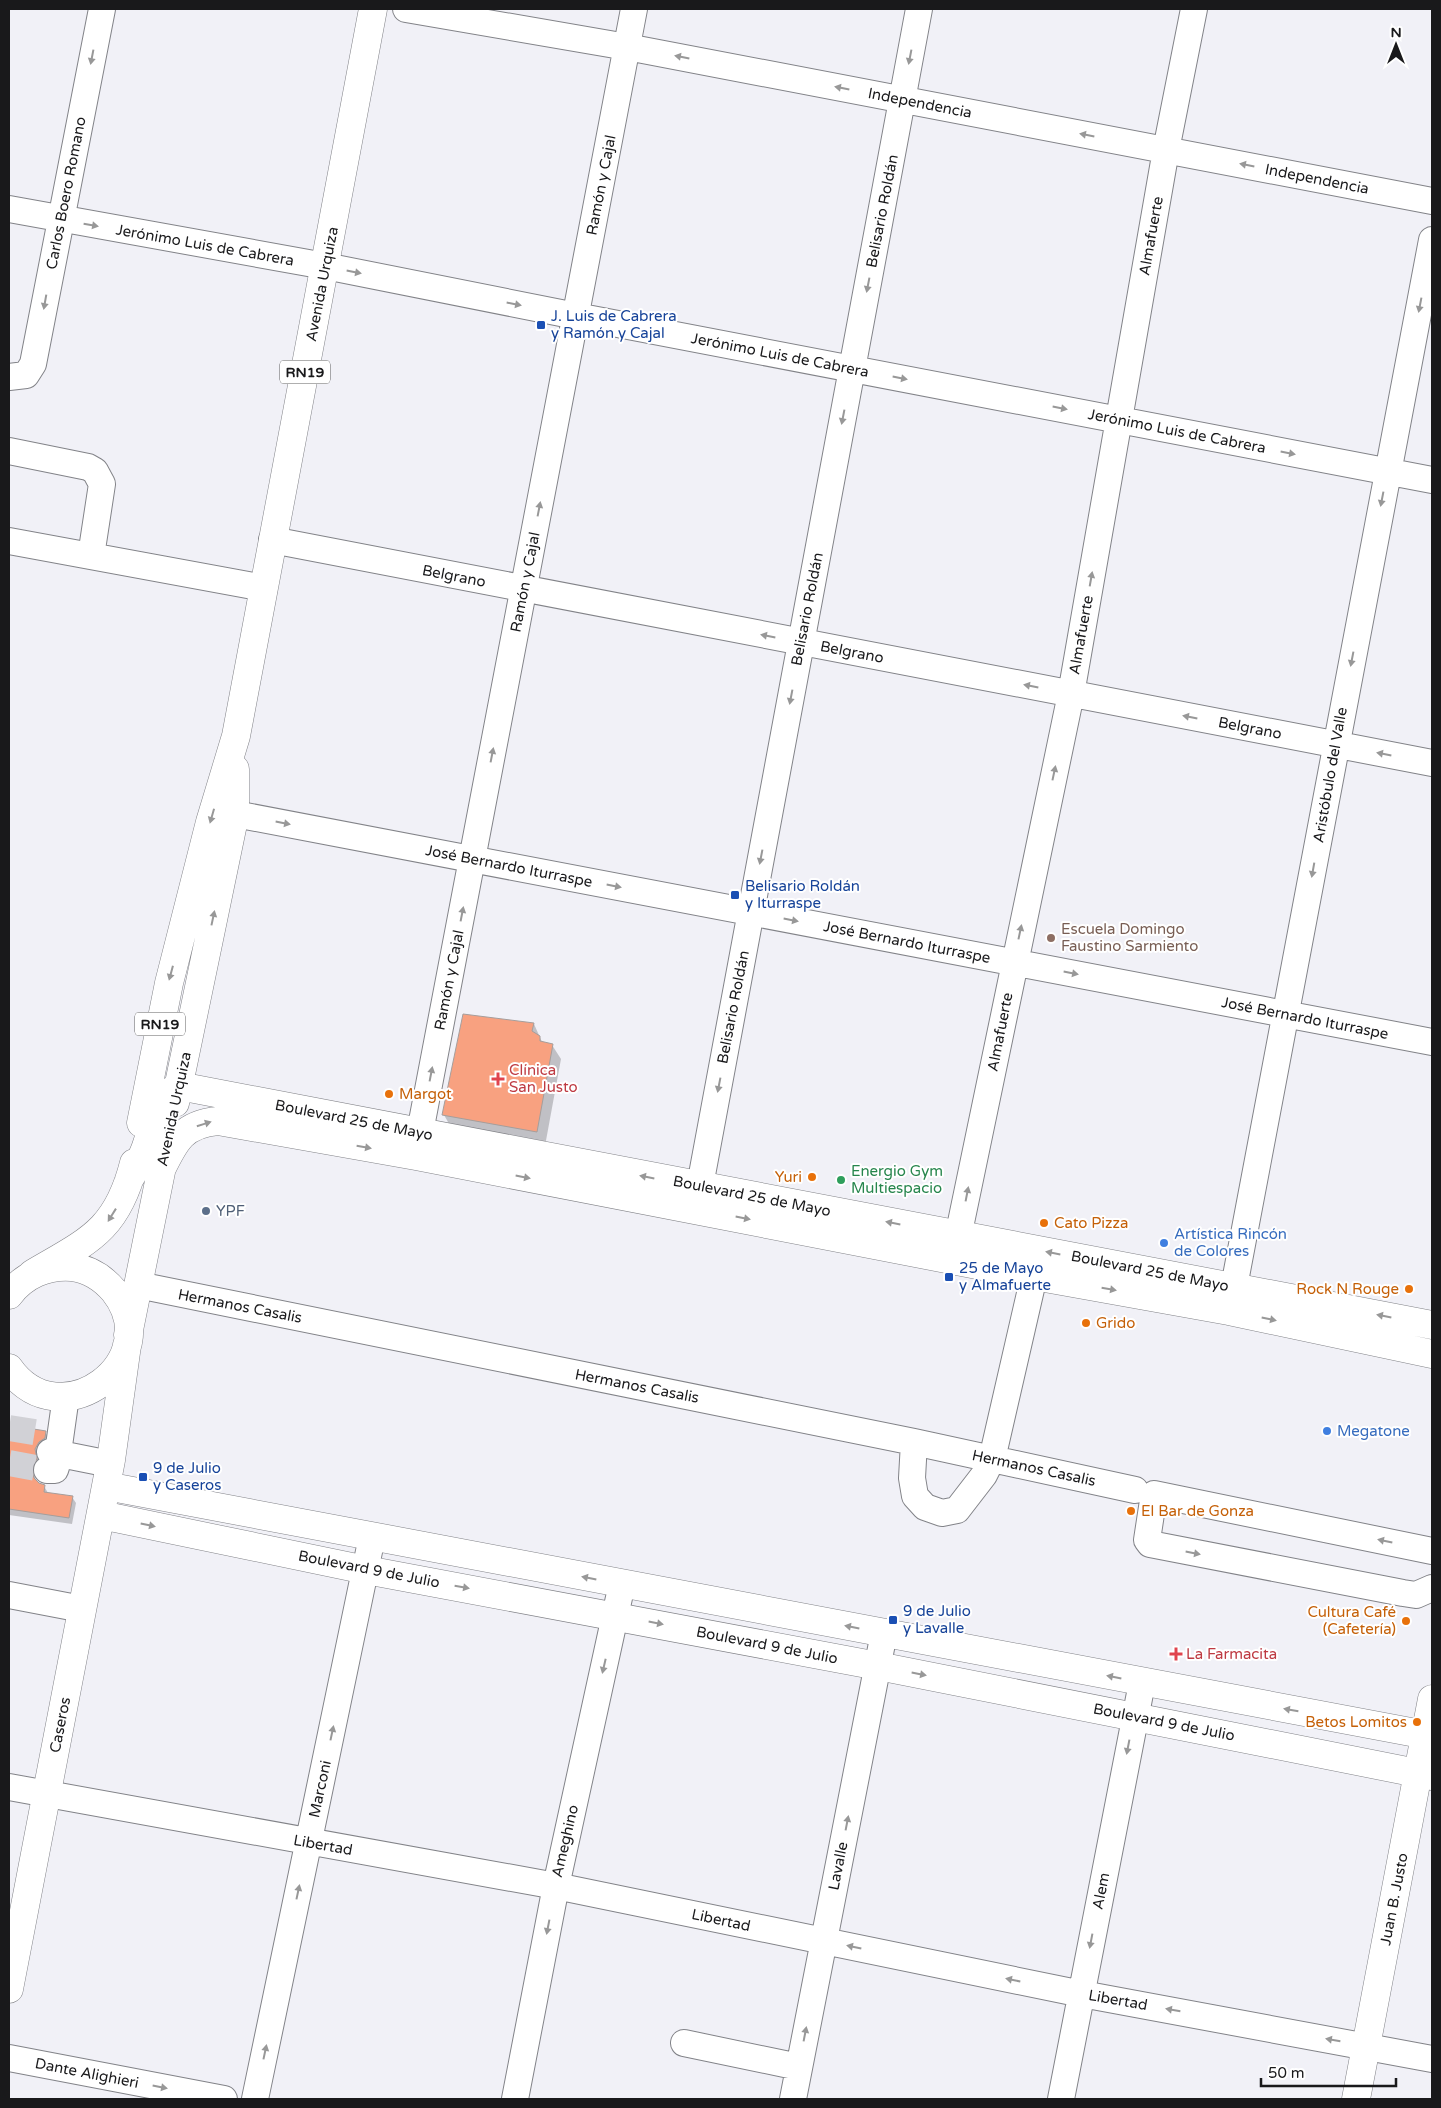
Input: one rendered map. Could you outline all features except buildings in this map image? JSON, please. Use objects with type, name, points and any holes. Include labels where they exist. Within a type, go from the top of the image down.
[{"type":"main road","name":"Avenida Urquiza","points":[[18,1284],[102,1229],[121,1200],[129,1180],[165,999],[210,822],[236,736],[372,9]]},
{"type":"main road","name":"Avenida Urquiza","points":[[128,1340],[161,1170],[235,814],[236,736]]},
{"type":"main road","points":[[129,1180],[144,1151],[159,1104],[167,1092],[179,1086]]},
{"type":"main road","name":"Boulevard 25 de Mayo","points":[[179,1086],[418,1145],[1232,1299],[1432,1354]]},
{"type":"main road","name":"Boulevard 25 de Mayo","points":[[161,1170],[179,1137],[204,1122],[218,1121],[418,1145]]},
{"type":"main road","name":"Boulevard 25 de Mayo","points":[[956,1247],[1034,1276],[1432,1325]]},
{"type":"main road","name":"RN19","points":[[14,1378],[42,1393],[69,1396],[91,1390],[107,1379],[120,1364],[128,1340],[128,1324],[122,1304],[110,1286],[93,1274],[78,1269],[52,1268],[18,1284]]},
{"type":"main road","name":"Caseros","points":[[9,1989],[109,1470],[128,1340]]},
{"type":"main road","name":"Caseros","points":[[69,1396],[87,1404],[98,1414],[105,1426],[109,1470]]},
{"type":"main road","points":[[109,1470],[372,1537],[1429,1736]]},
{"type":"main road","name":"Boulevard 9 de Julio","points":[[100,1516],[366,1570],[878,1666],[1425,1774]]},
{"type":"main road","name":"Juan B. Justo","points":[[1356,2099],[1425,1774],[1432,1699]]},
{"type":"street","name":"Carlos Boero Romano","points":[[17,376],[34,364],[60,219],[102,9]]},
{"type":"street","name":"Independencia","points":[[406,9],[627,47],[1432,201]]},
{"type":"street","name":"Ramón y Cajal","points":[[418,1145],[634,9]]},
{"type":"street","name":"Belisario Roldán","points":[[698,1198],[919,9]]},
{"type":"street","name":"Almafuerte","points":[[956,1247],[1070,694],[1120,420],[1166,150],[1194,9]]},
{"type":"street","name":"Jerónimo Luis de Cabrera","points":[[9,209],[325,266],[1432,480]]},
{"type":"street","name":"Aristóbulo del Valle","points":[[1232,1299],[1335,744],[1432,240]]},
{"type":"street","points":[[9,451],[88,467],[95,471],[102,484],[91,556]]},
{"type":"street","name":"Belgrano","points":[[272,540],[1432,763]]},
{"type":"street","points":[[9,541],[264,588]]},
{"type":"street","name":"José Bernardo Iturraspe","points":[[235,814],[1432,1042]]},
{"type":"street","points":[[914,1442],[912,1478],[915,1496],[925,1507],[942,1513],[957,1510],[984,1475],[992,1459],[1034,1276]]},
{"type":"street","name":"Hermanos Casalis","points":[[138,1285],[914,1442],[1144,1492],[1432,1551]]},
{"type":"street","points":[[69,1396],[54,1450],[109,1470]]},
{"type":"street","points":[[1144,1492],[1146,1540],[1150,1544],[1416,1595],[1432,1588]]},
{"type":"street","name":"Marconi","points":[[255,2099],[372,1537]]},
{"type":"street","name":"Ameghino","points":[[515,2099],[556,1886],[622,1584]]},
{"type":"street","points":[[9,1595],[82,1610]]},
{"type":"street","name":"Lavalle","points":[[793,2099],[884,1633]]},
{"type":"street","name":"Alem","points":[[1061,2099],[1134,1716],[1142,1683]]},
{"type":"street","name":"Libertad","points":[[9,1787],[556,1886],[1082,1994],[1432,2059]]},
{"type":"street","points":[[684,2044],[799,2067]]},
{"type":"street","name":"Dante Alighieri","points":[[9,2058],[224,2099]]},
{"type":"tunnel","points":[[9,1428],[52,1435]]},
{"type":"tunnel","points":[[9,1463],[47,1470]]},
{"type":"place","name":"J. Luis de Cabrera y Ramón y Cajal","points":[[541,325]]},
{"type":"place","name":"Belisario Roldán y Iturraspe","points":[[735,895]]},
{"type":"place","name":"Escuela Domingo Faustino Sarmiento","points":[[1051,938]]},
{"type":"place","name":"Clínica San Justo","points":[[498,1079]]},
{"type":"place","name":"Margot","points":[[389,1094]]},
{"type":"place","name":"Yuri","points":[[812,1177]]},
{"type":"place","name":"Energio Gym Multiespacio","points":[[841,1180]]},
{"type":"place","name":"YPF","points":[[206,1211]]},
{"type":"place","name":"Cato Pizza","points":[[1044,1223]]},
{"type":"place","name":"Artística Rincón de Colores","points":[[1164,1243]]},
{"type":"place","name":"25 de Mayo y Almafuerte","points":[[949,1277]]},
{"type":"place","name":"Rock N Rouge","points":[[1409,1289]]},
{"type":"place","name":"Grido","points":[[1086,1323]]},
{"type":"place","name":"Megatone","points":[[1327,1431]]},
{"type":"place","name":"9 de Julio y Caseros","points":[[143,1477]]},
{"type":"place","name":"El Bar de Gonza","points":[[1131,1511]]},
{"type":"place","name":"9 de Julio y Lavalle","points":[[893,1620]]},
{"type":"place","name":"Cultura Café (Cafetería)","points":[[1406,1621]]},
{"type":"place","name":"La Farmacita","points":[[1176,1654]]},
{"type":"place","name":"Betos Lomitos","points":[[1417,1722]]}]
